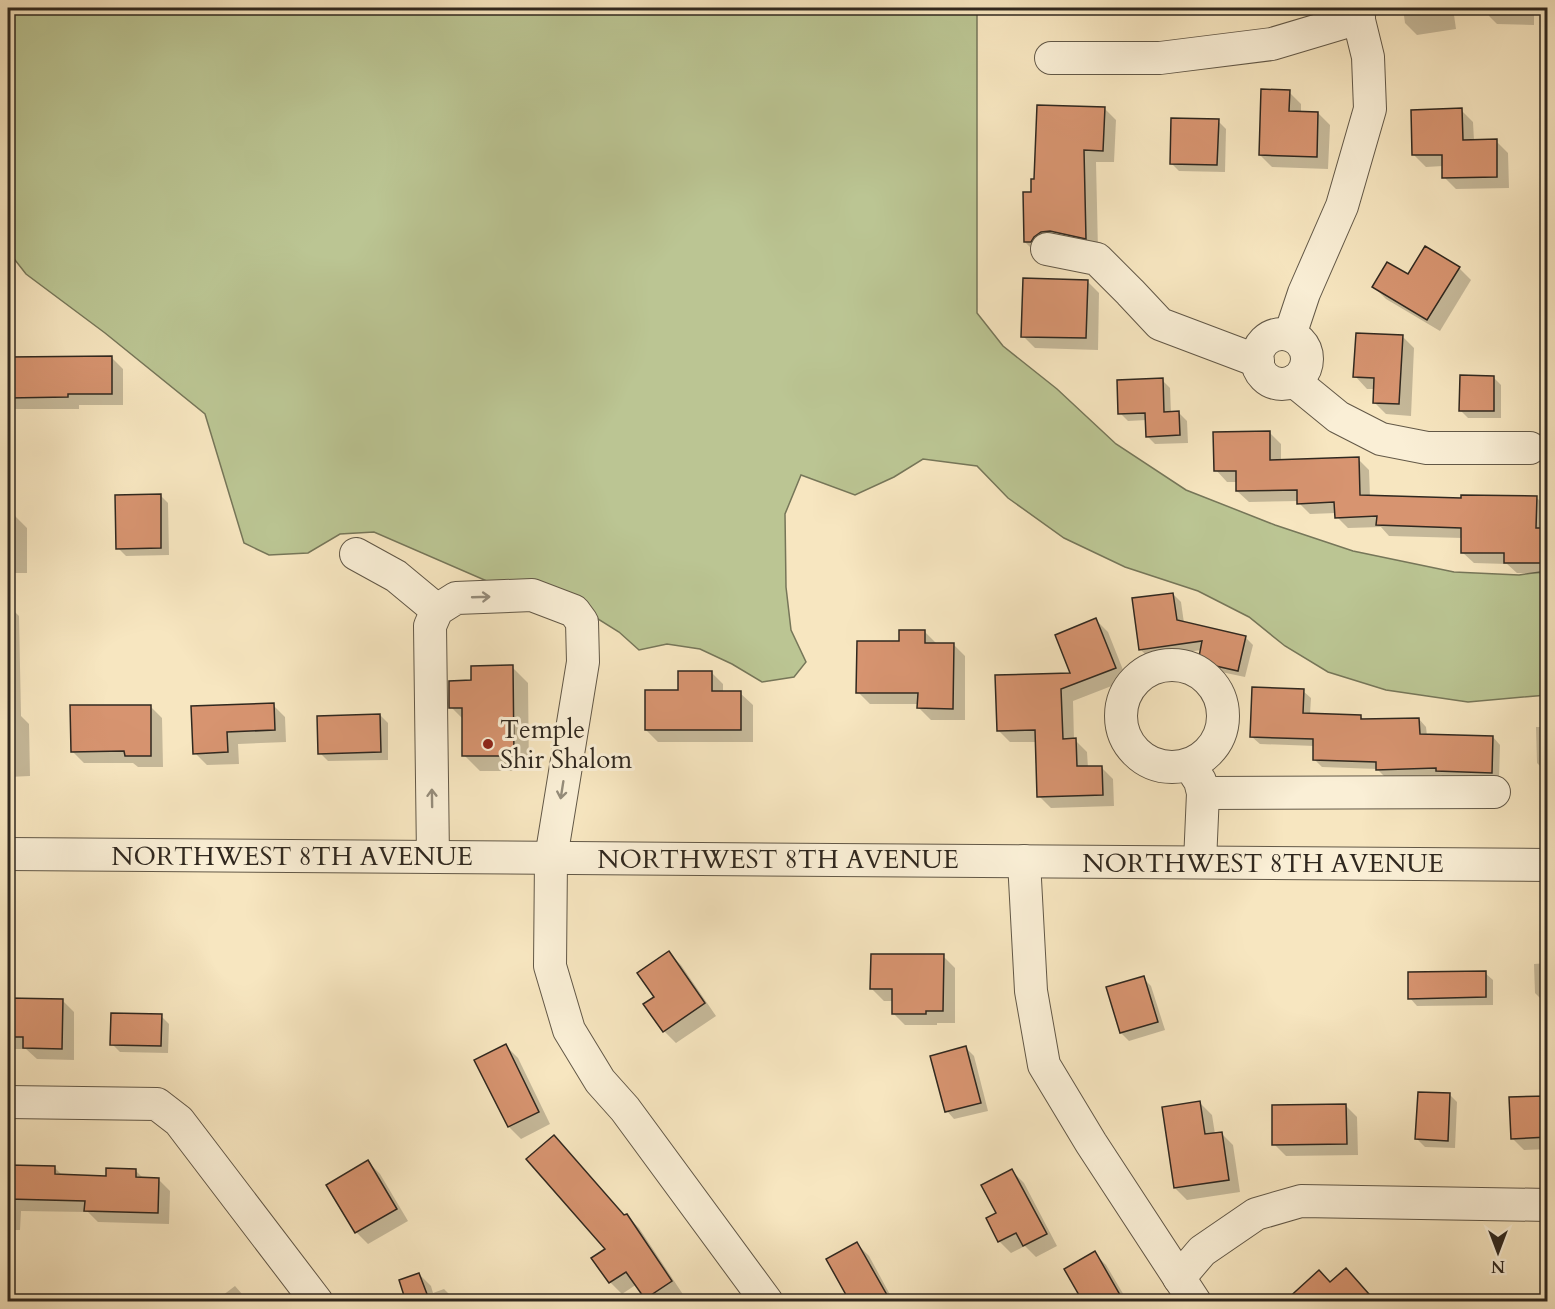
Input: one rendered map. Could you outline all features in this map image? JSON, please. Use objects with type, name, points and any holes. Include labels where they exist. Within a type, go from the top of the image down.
[{"type":"street","points":[[1051,57],[1160,57],[1272,44],[1358,13],[1368,57],[1370,109],[1342,206],[1304,293],[1290,335]]},
{"type":"street","points":[[1047,249],[1097,260],[1160,324],[1258,361]]},
{"type":"street","points":[[1280,334],[1290,335],[1305,347],[1306,366],[1302,375],[1294,381],[1285,384],[1275,383],[1260,371],[1258,352],[1263,343],[1271,337],[1280,334]]},
{"type":"street","points":[[1294,381],[1338,417],[1381,439],[1427,448],[1530,448]]},
{"type":"street","points":[[356,554],[396,576],[437,610]]},
{"type":"street","points":[[433,857],[430,626],[437,610],[456,598],[532,595],[574,611],[582,622],[583,662],[551,858],[550,966],[569,1030],[600,1081],[625,1109],[767,1302]]},
{"type":"street","points":[[1188,765],[1200,781],[1203,793],[1200,862]]},
{"type":"street","points":[[1203,793],[1494,792]]},
{"type":"street","name":"NORTHWEST 8TH AVENUE","points":[[8,854],[1548,865]]},
{"type":"street","points":[[1024,861],[1031,991],[1044,1065],[1091,1143],[1187,1290]]},
{"type":"street","points":[[8,1102],[157,1104],[179,1121],[317,1302]]},
{"type":"street","points":[[1187,1290],[1202,1251],[1256,1214],[1301,1201],[1548,1205]]},
{"type":"green space","points":[[8,8],[977,8],[977,313],[1003,346],[1057,389],[1116,444],[1186,490],[1275,525],[1353,551],[1454,572],[1519,575],[1547,571],[1547,695],[1468,702],[1386,690],[1328,672],[1285,646],[1249,617],[1198,591],[1125,567],[1064,538],[1008,498],[977,466],[923,459],[894,477],[855,495],[801,475],[785,514],[786,587],[791,630],[806,662],[794,677],[762,682],[700,649],[667,644],[639,650],[619,632],[579,607],[496,585],[374,532],[340,534],[308,553],[269,555],[244,543],[205,414],[105,333],[26,274],[8,251]]},
{"type":"building","points":[[1261,89],[1290,90],[1289,111],[1318,112],[1317,157],[1259,155]]},
{"type":"building","points":[[1037,105],[1105,107],[1103,151],[1084,150],[1086,239],[1050,231],[1041,232],[1031,242],[1024,242],[1023,192],[1031,192],[1031,179],[1034,179]]},
{"type":"building","points":[[1462,108],[1463,140],[1497,139],[1497,177],[1442,178],[1442,155],[1412,155],[1411,110]]},
{"type":"building","points":[[1171,118],[1219,119],[1217,165],[1170,164]]},
{"type":"building","points":[[1425,246],[1460,267],[1427,320],[1372,287],[1387,262],[1408,274]]},
{"type":"building","points":[[1023,278],[1088,280],[1086,338],[1021,337]]},
{"type":"building","points":[[1356,333],[1403,335],[1399,404],[1373,403],[1374,378],[1353,377]]},
{"type":"building","points":[[112,356],[112,394],[8,398],[8,357]]},
{"type":"building","points":[[1460,375],[1494,376],[1494,411],[1459,411]]},
{"type":"building","points":[[1163,378],[1164,412],[1179,411],[1180,435],[1146,437],[1145,413],[1118,414],[1117,380]]},
{"type":"building","points":[[1270,431],[1270,460],[1359,457],[1360,495],[1461,498],[1461,495],[1537,496],[1536,528],[1548,528],[1547,563],[1504,563],[1504,553],[1461,553],[1461,528],[1376,525],[1377,516],[1335,518],[1334,502],[1297,504],[1297,490],[1236,491],[1236,471],[1214,471],[1213,432]]},
{"type":"building","points":[[161,494],[161,548],[116,549],[115,495]]},
{"type":"building","points":[[1173,593],[1177,620],[1246,636],[1238,671],[1198,662],[1202,641],[1139,650],[1132,598]]},
{"type":"building","points":[[1096,618],[1116,668],[1061,689],[1063,739],[1076,738],[1077,766],[1102,766],[1103,795],[1037,797],[1035,730],[997,731],[995,675],[1070,673],[1055,635]]},
{"type":"building","points":[[899,630],[925,630],[925,643],[954,643],[953,709],[917,708],[918,693],[856,693],[857,641],[899,641]]},
{"type":"building","points":[[513,665],[514,756],[462,756],[462,708],[449,708],[449,681],[471,680],[471,666]]},
{"type":"building","points":[[678,671],[712,671],[712,691],[741,691],[741,730],[645,730],[645,690],[678,690]]},
{"type":"building","points":[[1252,687],[1304,689],[1303,713],[1361,715],[1361,719],[1419,718],[1420,734],[1493,736],[1492,773],[1436,771],[1436,768],[1376,770],[1376,762],[1313,760],[1313,739],[1250,737]]},
{"type":"building","points":[[274,703],[275,730],[227,732],[228,752],[193,754],[191,706]]},
{"type":"building","points":[[70,705],[151,705],[151,756],[125,756],[124,751],[71,752]]},
{"type":"building","points":[[380,714],[381,752],[318,754],[317,716]]},
{"type":"building","points":[[669,951],[705,1003],[663,1032],[643,1004],[654,997],[637,973]]},
{"type":"building","points":[[871,954],[944,954],[943,1011],[926,1011],[926,1014],[892,1014],[892,989],[870,989]]},
{"type":"building","points":[[1486,971],[1486,997],[1408,999],[1408,972]]},
{"type":"building","points":[[1144,976],[1158,1022],[1120,1033],[1106,987]]},
{"type":"building","points":[[8,998],[63,999],[62,1049],[23,1048],[23,1037],[8,1037]]},
{"type":"building","points":[[111,1013],[162,1014],[161,1046],[110,1045]]},
{"type":"building","points":[[506,1044],[539,1112],[508,1127],[474,1060]]},
{"type":"building","points":[[966,1046],[981,1103],[945,1112],[930,1056]]},
{"type":"building","points":[[1418,1092],[1450,1093],[1448,1141],[1415,1139]]},
{"type":"building","points":[[1548,1096],[1548,1137],[1511,1139],[1509,1097]]},
{"type":"building","points":[[1200,1101],[1205,1134],[1222,1132],[1229,1180],[1174,1188],[1162,1107]]},
{"type":"building","points":[[1346,1104],[1347,1144],[1272,1145],[1272,1105]]},
{"type":"building","points":[[554,1135],[624,1215],[627,1214],[672,1281],[645,1299],[626,1272],[609,1283],[591,1258],[605,1249],[526,1159]]},
{"type":"building","points":[[368,1160],[397,1209],[355,1233],[326,1185]]},
{"type":"building","points":[[8,1165],[55,1166],[55,1174],[106,1176],[106,1168],[136,1169],[136,1177],[159,1178],[158,1213],[84,1211],[85,1201],[8,1199]]},
{"type":"building","points":[[1012,1169],[1047,1234],[1023,1246],[1016,1233],[998,1242],[986,1218],[996,1213],[981,1185]]},
{"type":"building","points":[[857,1242],[891,1302],[850,1302],[826,1259]]},
{"type":"building","points":[[1095,1251],[1124,1302],[1083,1302],[1064,1269]]},
{"type":"building","points":[[1346,1268],[1376,1302],[1284,1302],[1319,1270],[1330,1282]]},
{"type":"building","points":[[419,1273],[430,1302],[406,1302],[399,1280]]},
{"type":"place","name":"Temple Shir Shalom","points":[[488,744]]}]
